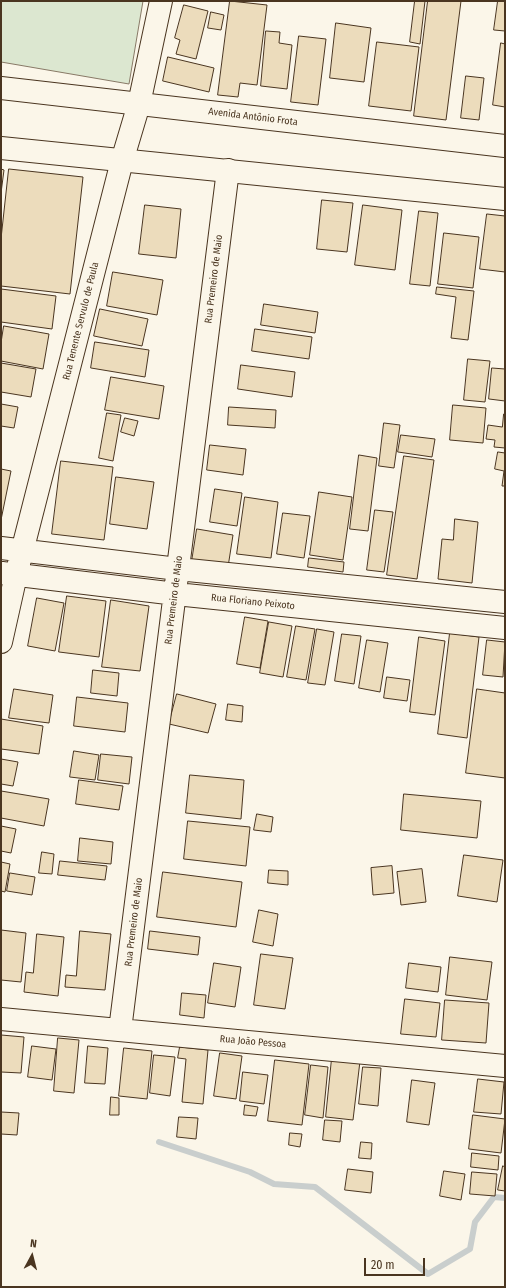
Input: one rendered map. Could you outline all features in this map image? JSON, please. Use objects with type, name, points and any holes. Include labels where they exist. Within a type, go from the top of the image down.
[{"type":"street","name":"Rua Tenente Servulo de Paula","points":[[1,642],[9,574],[22,551],[122,161],[139,104],[161,1]]},
{"type":"street","name":"Avenida Antônio Frota","points":[[1,88],[505,146]]},
{"type":"street","points":[[1,148],[505,199]]},
{"type":"street","name":"Rua Premeiro de Maio","points":[[120,1030],[176,594],[228,170]]},
{"type":"street","points":[[1,548],[178,569],[505,602]]},
{"type":"street","name":"Rua Floriano Peixoto","points":[[9,574],[176,594],[505,628]]},
{"type":"street","name":"Rua João Pessoa","points":[[1,1019],[505,1066]]},
{"type":"green space","points":[[1,1],[143,1],[129,84],[1,62]]},
{"type":"building","points":[[230,1],[267,5],[257,85],[240,83],[238,97],[218,95]]},
{"type":"building","points":[[415,1],[425,1],[420,44],[410,42]]},
{"type":"building","points":[[428,1],[461,1],[446,120],[414,116]]},
{"type":"building","points":[[498,1],[505,1],[505,31],[494,30]]},
{"type":"building","points":[[184,5],[208,11],[196,59],[176,54],[180,40],[175,38]]},
{"type":"building","points":[[211,12],[224,15],[221,30],[208,28]]},
{"type":"building","points":[[336,23],[371,28],[364,82],[330,78]]},
{"type":"building","points":[[266,31],[280,32],[279,43],[292,45],[287,89],[261,86]]},
{"type":"building","points":[[299,36],[326,39],[318,105],[291,102]]},
{"type":"building","points":[[377,42],[419,47],[411,111],[369,106]]},
{"type":"building","points":[[501,43],[505,44],[505,107],[493,105]]},
{"type":"building","points":[[168,57],[214,68],[209,92],[163,81]]},
{"type":"building","points":[[466,76],[484,78],[479,120],[461,118]]},
{"type":"building","points":[[1,169],[4,170],[1,193]]},
{"type":"building","points":[[9,169],[83,177],[70,294],[1,286],[1,239]]},
{"type":"building","points":[[322,200],[353,203],[347,252],[317,249]]},
{"type":"building","points":[[145,205],[181,209],[176,258],[139,254]]},
{"type":"building","points":[[363,205],[402,210],[395,270],[355,265]]},
{"type":"building","points":[[419,211],[438,213],[430,286],[410,284]]},
{"type":"building","points":[[487,214],[505,216],[505,272],[480,269]]},
{"type":"building","points":[[444,233],[479,237],[473,288],[438,284]]},
{"type":"building","points":[[113,272],[163,280],[157,315],[107,306]]},
{"type":"building","points":[[437,287],[474,291],[468,340],[451,338],[456,297],[436,294]]},
{"type":"building","points":[[1,289],[56,296],[52,329],[1,322]]},
{"type":"building","points":[[264,304],[318,312],[315,333],[261,325]]},
{"type":"building","points":[[100,309],[148,319],[142,346],[94,336]]},
{"type":"building","points":[[4,326],[49,334],[43,369],[1,361],[1,343]]},
{"type":"building","points":[[255,329],[312,337],[309,359],[252,351]]},
{"type":"building","points":[[95,342],[149,350],[145,377],[91,368]]},
{"type":"building","points":[[468,359],[490,361],[485,402],[464,400]]},
{"type":"building","points":[[1,363],[36,369],[31,397],[1,392]]},
{"type":"building","points":[[241,365],[295,372],[292,397],[238,389]]},
{"type":"building","points":[[492,368],[505,369],[505,401],[489,399]]},
{"type":"building","points":[[111,377],[164,386],[159,419],[105,410]]},
{"type":"building","points":[[1,404],[18,407],[14,428],[1,426]]},
{"type":"building","points":[[453,405],[486,408],[483,443],[450,440]]},
{"type":"building","points":[[229,407],[276,410],[275,428],[228,425]]},
{"type":"building","points":[[107,413],[121,415],[113,461],[99,458]]},
{"type":"building","points":[[504,414],[505,448],[494,447],[495,440],[486,439],[488,425],[502,427]]},
{"type":"building","points":[[125,418],[138,421],[134,436],[121,432]]},
{"type":"building","points":[[384,423],[400,425],[394,468],[379,466]]},
{"type":"building","points":[[401,435],[435,439],[432,457],[398,452]]},
{"type":"building","points":[[210,445],[246,449],[243,475],[207,470]]},
{"type":"building","points":[[498,452],[505,453],[505,486],[502,486],[504,471],[495,469]]},
{"type":"building","points":[[359,455],[377,458],[368,531],[350,529]]},
{"type":"building","points":[[404,456],[434,460],[417,579],[387,575]]},
{"type":"building","points":[[61,461],[113,467],[104,540],[52,534]]},
{"type":"building","points":[[1,469],[11,471],[1,520]]},
{"type":"building","points":[[116,477],[154,482],[147,529],[110,524]]},
{"type":"building","points":[[215,489],[242,493],[237,526],[210,522]]},
{"type":"building","points":[[319,492],[352,497],[343,560],[310,555]]},
{"type":"building","points":[[245,497],[278,502],[271,558],[237,554]]},
{"type":"building","points":[[375,510],[393,512],[384,572],[367,570]]},
{"type":"building","points":[[283,513],[310,516],[304,558],[277,554]]},
{"type":"building","points":[[455,519],[478,522],[472,583],[438,579],[442,539],[453,540]]},
{"type":"building","points":[[197,529],[233,535],[228,567],[192,561]]},
{"type":"building","points":[[309,558],[344,562],[343,572],[308,567]]},
{"type":"building","points":[[67,596],[106,601],[99,657],[59,652]]},
{"type":"building","points":[[37,598],[64,603],[55,651],[28,646]]},
{"type":"building","points":[[111,600],[149,606],[140,671],[102,667]]},
{"type":"building","points":[[245,617],[268,621],[260,668],[237,664]]},
{"type":"building","points":[[269,622],[292,626],[283,677],[260,673]]},
{"type":"building","points":[[296,626],[315,629],[306,680],[287,677]]},
{"type":"building","points":[[317,629],[334,632],[325,685],[308,683]]},
{"type":"building","points":[[450,633],[479,637],[467,738],[438,734]]},
{"type":"building","points":[[342,634],[361,636],[354,684],[335,681]]},
{"type":"building","points":[[419,637],[445,641],[435,715],[410,712]]},
{"type":"building","points":[[367,640],[388,643],[380,692],[359,688]]},
{"type":"building","points":[[487,640],[505,642],[503,677],[483,675]]},
{"type":"building","points":[[93,670],[119,673],[117,696],[91,693]]},
{"type":"building","points":[[387,677],[410,680],[407,701],[384,698]]},
{"type":"building","points":[[14,689],[53,695],[49,723],[9,718]]},
{"type":"building","points":[[477,689],[505,693],[505,778],[466,773]]},
{"type":"building","points":[[177,694],[216,704],[208,733],[169,724]]},
{"type":"building","points":[[77,697],[128,703],[125,732],[74,726]]},
{"type":"building","points":[[228,704],[243,706],[242,722],[226,720]]},
{"type":"building","points":[[1,719],[43,726],[39,754],[1,749]]},
{"type":"building","points":[[74,751],[99,755],[95,780],[70,777]]},
{"type":"building","points":[[101,754],[132,757],[129,784],[98,780]]},
{"type":"building","points":[[1,759],[18,762],[13,786],[1,784]]},
{"type":"building","points":[[190,775],[244,780],[241,819],[186,813]]},
{"type":"building","points":[[79,780],[123,786],[119,810],[76,804]]},
{"type":"building","points":[[1,791],[49,799],[44,826],[1,818]]},
{"type":"building","points":[[404,794],[481,801],[477,838],[401,830]]},
{"type":"building","points":[[257,814],[273,817],[271,832],[254,830]]},
{"type":"building","points":[[188,821],[250,827],[246,866],[184,859]]},
{"type":"building","points":[[1,826],[16,829],[11,853],[1,851]]},
{"type":"building","points":[[80,838],[113,842],[111,864],[78,861]]},
{"type":"building","points":[[42,852],[54,854],[52,874],[39,873]]},
{"type":"building","points":[[464,855],[503,860],[497,902],[458,896]]},
{"type":"building","points":[[60,861],[107,866],[105,880],[58,875]]},
{"type":"building","points":[[1,862],[10,864],[5,892],[1,891]]},
{"type":"building","points":[[392,866],[394,893],[373,895],[371,868]]},
{"type":"building","points":[[422,869],[426,902],[401,905],[397,872]]},
{"type":"building","points":[[269,870],[288,871],[288,885],[268,883]]},
{"type":"building","points":[[163,872],[242,882],[236,927],[157,917]]},
{"type":"building","points":[[10,873],[35,877],[32,895],[7,891]]},
{"type":"building","points":[[259,910],[278,914],[273,946],[253,942]]},
{"type":"building","points":[[1,930],[26,933],[21,982],[1,980]]},
{"type":"building","points":[[80,931],[111,934],[105,990],[65,987],[66,975],[76,976]]},
{"type":"building","points":[[150,931],[200,937],[198,955],[148,949]]},
{"type":"building","points":[[37,934],[64,937],[58,996],[24,992],[26,972],[33,973]]},
{"type":"building","points":[[261,954],[293,958],[285,1009],[254,1005]]},
{"type":"building","points":[[450,957],[492,962],[487,1000],[446,995]]},
{"type":"building","points":[[214,963],[241,967],[235,1007],[208,1003]]},
{"type":"building","points":[[409,963],[441,967],[438,992],[406,988]]},
{"type":"building","points":[[182,993],[206,995],[204,1018],[180,1015]]},
{"type":"building","points":[[405,999],[440,1003],[436,1037],[401,1034]]},
{"type":"building","points":[[445,1000],[489,1003],[486,1043],[442,1040]]},
{"type":"building","points":[[1,1035],[24,1037],[21,1073],[1,1072]]},
{"type":"building","points":[[58,1038],[79,1040],[74,1093],[54,1091]]},
{"type":"building","points":[[32,1046],[56,1049],[52,1080],[28,1077]]},
{"type":"building","points":[[88,1046],[108,1048],[105,1084],[85,1083]]},
{"type":"building","points":[[180,1047],[208,1050],[203,1104],[182,1102],[186,1059],[178,1058]]},
{"type":"building","points":[[124,1048],[152,1051],[147,1099],[119,1096]]},
{"type":"building","points":[[220,1053],[242,1056],[236,1099],[214,1096]]},
{"type":"building","points":[[154,1055],[175,1057],[170,1096],[150,1093]]},
{"type":"building","points":[[332,1058],[360,1061],[353,1120],[326,1117]]},
{"type":"building","points":[[275,1060],[309,1064],[302,1125],[268,1121]]},
{"type":"building","points":[[311,1065],[328,1067],[323,1118],[305,1115]]},
{"type":"building","points":[[363,1067],[381,1068],[378,1106],[359,1104]]},
{"type":"building","points":[[243,1072],[268,1075],[264,1104],[240,1101]]},
{"type":"building","points":[[478,1079],[504,1082],[501,1114],[474,1112]]},
{"type":"building","points":[[412,1080],[435,1083],[429,1125],[407,1122]]},
{"type":"building","points":[[111,1097],[119,1098],[119,1115],[110,1115]]},
{"type":"building","points":[[245,1105],[258,1107],[256,1116],[244,1115]]},
{"type":"building","points":[[1,1112],[19,1113],[17,1135],[1,1134]]},
{"type":"building","points":[[473,1115],[505,1119],[501,1153],[469,1149]]},
{"type":"building","points":[[179,1117],[198,1118],[196,1139],[177,1137]]},
{"type":"building","points":[[325,1120],[342,1121],[340,1142],[323,1140]]},
{"type":"building","points":[[290,1133],[302,1134],[300,1147],[289,1145]]},
{"type":"building","points":[[361,1142],[372,1143],[371,1159],[359,1158]]},
{"type":"building","points":[[472,1153],[499,1156],[498,1170],[471,1167]]},
{"type":"building","points":[[503,1166],[505,1167],[505,1191],[498,1190]]},
{"type":"building","points":[[348,1169],[373,1172],[371,1193],[345,1190]]},
{"type":"building","points":[[444,1171],[465,1174],[461,1200],[440,1196]]},
{"type":"building","points":[[472,1172],[497,1174],[495,1196],[470,1194]]},
{"type":"waterway","points":[[159,1142],[250,1172],[274,1184],[315,1187],[428,1274],[470,1249],[475,1222],[494,1197],[505,1198]]}]
